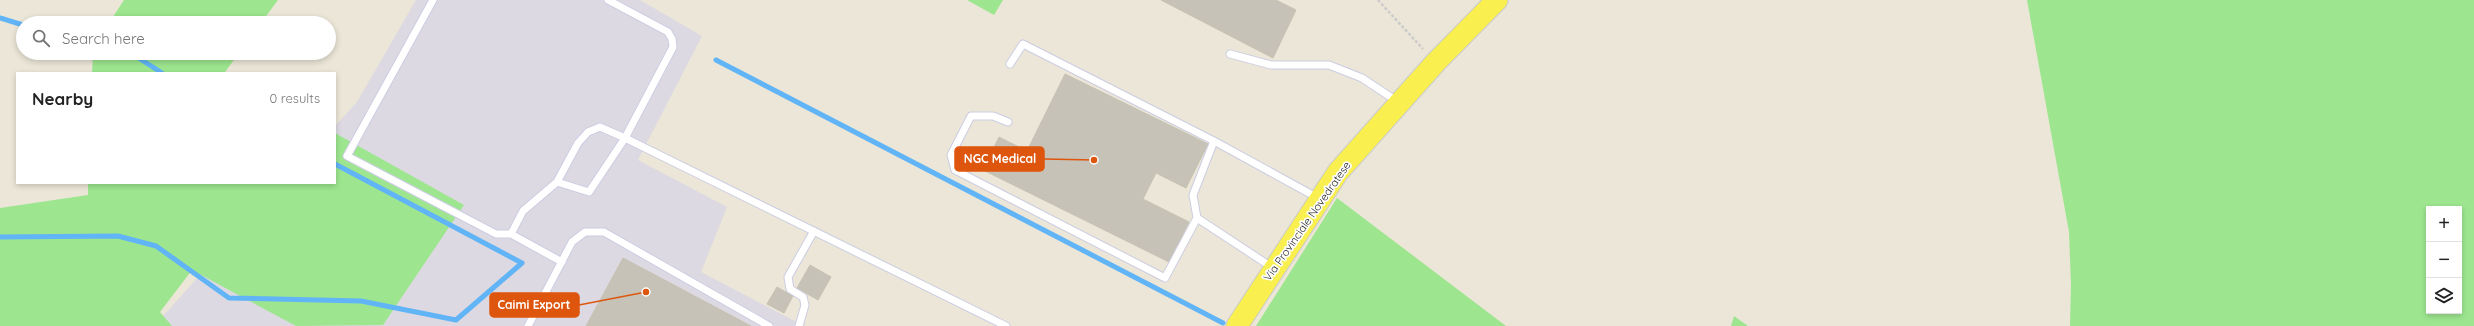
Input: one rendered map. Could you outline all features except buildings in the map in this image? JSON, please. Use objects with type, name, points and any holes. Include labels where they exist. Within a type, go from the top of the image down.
[{"type":"main road","name":"Via Provinciale Novedratese","points":[[1237,326],[1338,172],[1436,62],[1497,0]]},
{"type":"lane","points":[[433,0],[347,156],[496,234],[512,234],[562,262]]},
{"type":"lane","points":[[556,182],[589,192],[625,138],[673,47],[672,39],[668,32],[608,0]]},
{"type":"lane","points":[[1010,64],[1023,44],[1214,141],[1320,199]]},
{"type":"lane","points":[[1230,54],[1270,64],[1329,65],[1362,78],[1399,103]]},
{"type":"lane","points":[[1008,122],[993,116],[971,116],[951,155],[955,170],[1165,278],[1197,218],[1193,195],[1214,141]]},
{"type":"lane","points":[[512,234],[523,211],[556,182],[578,143],[588,132],[600,127],[1005,326]]},
{"type":"lane","points":[[1197,218],[1274,268]]},
{"type":"lane","points":[[799,326],[805,305],[803,297],[790,289],[788,277],[814,231]]},
{"type":"lane","points":[[528,326],[572,242],[585,232],[604,232],[769,326]]},
{"type":"path","points":[[1378,0],[1436,62]]},
{"type":"shaded area","points":[[416,0],[640,0],[702,36],[638,160],[727,207],[701,272],[804,326],[154,326],[282,184],[336,184],[336,125],[357,102]]},
{"type":"green space","points":[[124,0],[278,0],[266,16],[114,16]]},
{"type":"green space","points":[[967,0],[1003,0],[994,15]]},
{"type":"green space","points":[[2027,0],[2474,0],[2474,326],[2070,326],[2071,285],[2069,232]]},
{"type":"green space","points":[[93,60],[234,60],[225,72],[92,72]]},
{"type":"green space","points":[[336,134],[464,205],[383,325],[296,326],[192,270],[160,312],[172,326],[0,326],[0,208],[88,195],[88,184],[336,184]]},
{"type":"green space","points":[[1337,198],[1506,326],[1256,326]]},
{"type":"green space","points":[[1734,316],[1748,326],[1731,326]]},
{"type":"waterway","points":[[0,18],[16,23]]},
{"type":"waterway","points":[[142,60],[160,72]]},
{"type":"waterway","points":[[716,60],[1223,323]]},
{"type":"waterway","points":[[0,237],[118,236],[156,246],[229,298],[361,301],[456,320],[522,263],[336,165]]},
{"type":"place","name":"NGC Medical","points":[[1094,160]]},
{"type":"place","name":"Caimi Export","points":[[646,292]]}]
